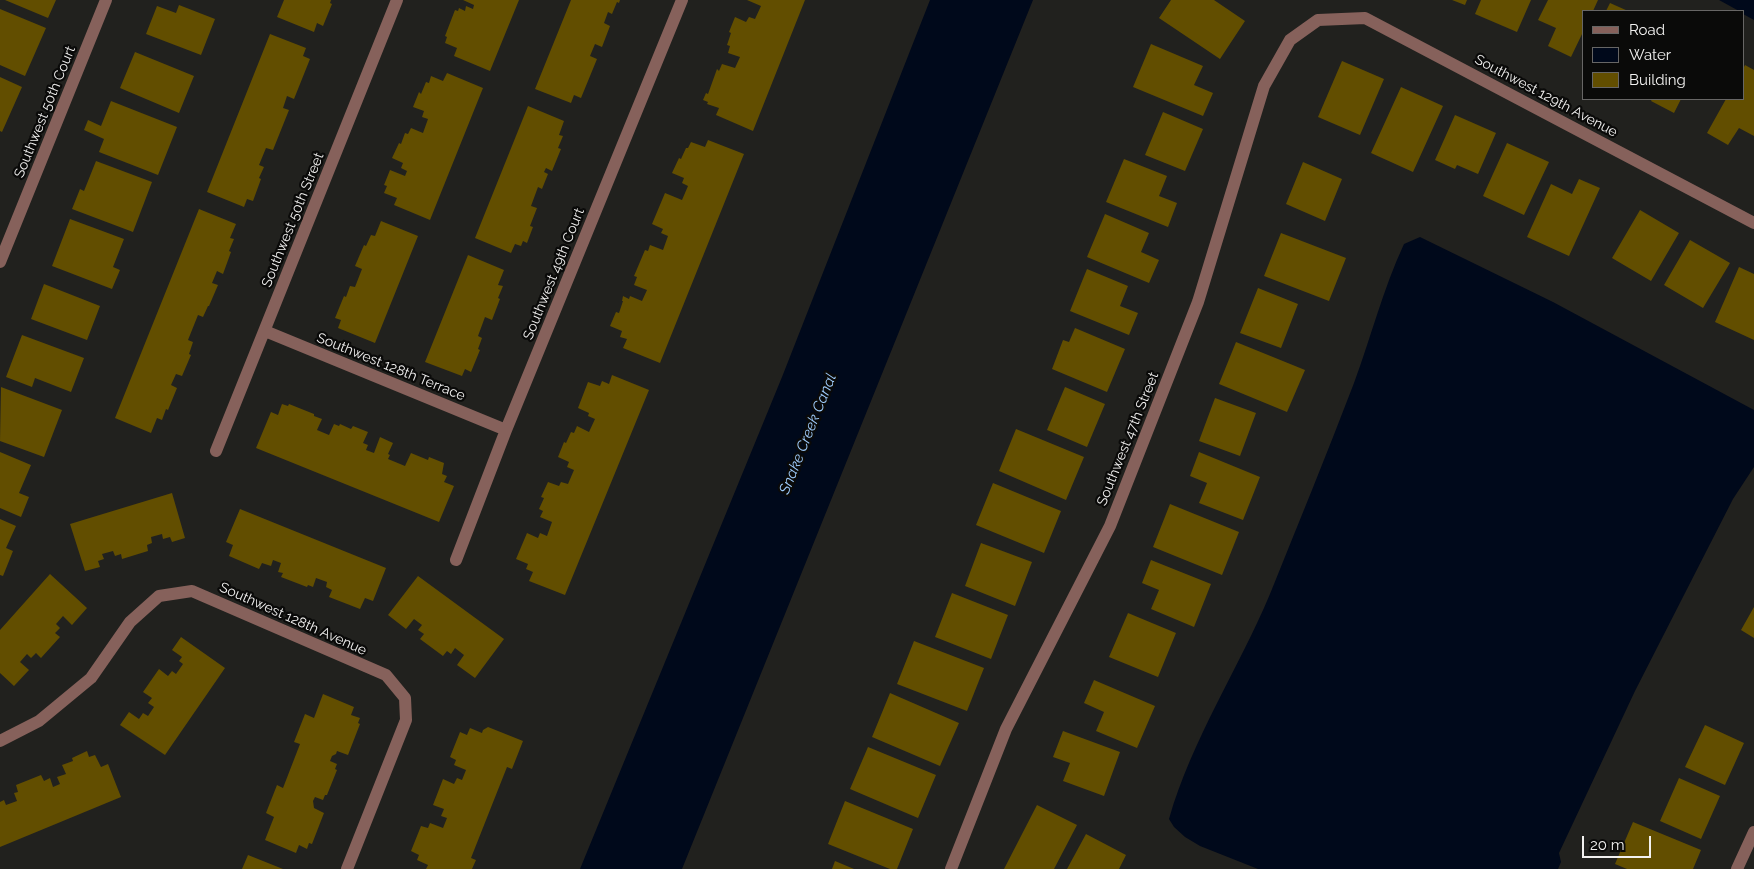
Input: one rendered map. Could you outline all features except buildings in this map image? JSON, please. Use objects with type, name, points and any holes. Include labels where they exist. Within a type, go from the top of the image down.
[{"type":"street","name":"Southwest 50th Court","points":[[0,262],[106,0]]},
{"type":"street","name":"Southwest 50th Street","points":[[216,451],[396,0]]},
{"type":"street","name":"Southwest 49th Court","points":[[456,560],[506,430],[682,0]]},
{"type":"street","name":"Southwest 129th Avenue","points":[[1318,20],[1365,18],[1754,223]]},
{"type":"street","name":"Southwest 47th Street","points":[[951,869],[1006,729],[1110,526],[1198,302],[1264,86],[1290,40],[1318,20]]},
{"type":"street","name":"Southwest 128th Terrace","points":[[264,331],[506,430]]},
{"type":"street","name":"Southwest 128th Avenue","points":[[0,740],[39,721],[91,678],[130,622],[159,596],[192,591],[386,676],[405,698],[406,720],[347,869]]},
{"type":"street","points":[[1737,869],[1754,832]]},
{"type":"water","name":"Snake Creek Canal","points":[[930,0],[1033,0],[682,869],[580,869],[782,377]]},
{"type":"water","points":[[1719,0],[1754,0],[1754,20],[1744,15],[1744,10],[1737,10]]},
{"type":"water","points":[[1420,237],[1553,302],[1754,410],[1754,467],[1733,499],[1635,691],[1559,853],[1561,862],[1558,869],[1258,869],[1200,846],[1185,837],[1174,827],[1169,819],[1190,761],[1270,594],[1354,383],[1383,296],[1404,244]]}]
